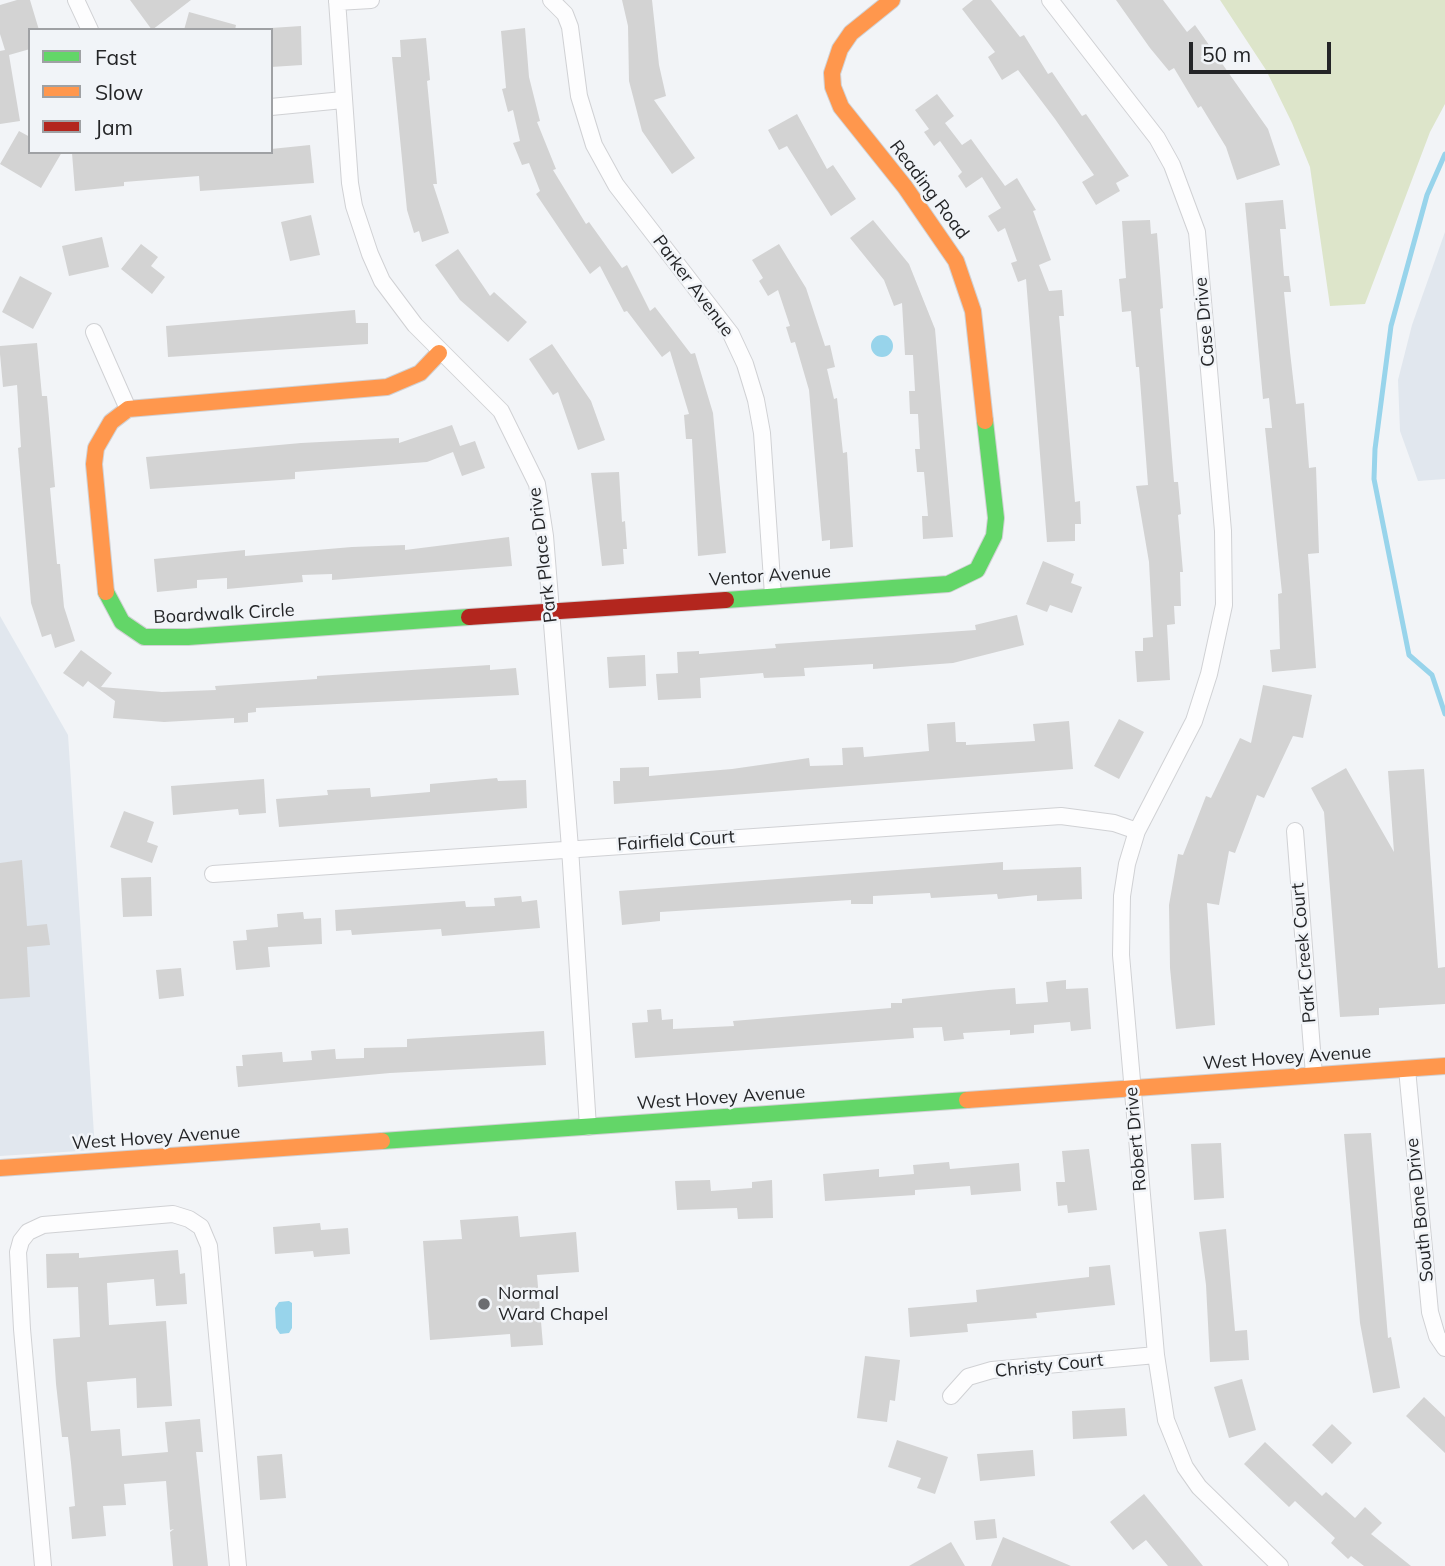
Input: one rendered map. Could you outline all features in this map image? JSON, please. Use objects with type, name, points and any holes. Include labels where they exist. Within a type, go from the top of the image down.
[{"type":"street","points":[[76,0],[89,28]]},
{"type":"street","points":[[337,1],[371,0]]},
{"type":"street","name":"Parker Avenue","points":[[551,0],[565,14],[570,27],[579,96],[594,145],[616,185],[731,334],[745,364],[762,433],[773,595]]},
{"type":"street","name":"Reading Road","points":[[892,0],[846,41],[836,59],[833,87],[841,107],[942,238],[956,261],[969,298],[979,356],[996,518],[994,536],[985,560]]},
{"type":"street","name":"Case Drive","points":[[1050,0],[1157,138],[1172,165],[1197,232],[1225,576],[1224,605],[1205,687]]},
{"type":"street","name":"Park Place Drive","points":[[337,1],[343,100],[354,206],[370,254],[396,301],[439,353],[478,384],[501,411],[537,484],[545,536],[570,848],[588,1127]]},
{"type":"street","points":[[273,107],[343,100]]},
{"type":"street","points":[[94,332],[128,409],[387,387],[420,373],[439,353]]},
{"type":"street","name":"Boardwalk Circle","points":[[128,409],[111,422],[101,436],[94,464],[106,592],[121,622],[144,637],[188,637],[551,611]]},
{"type":"street","name":"Ventor Avenue","points":[[551,611],[948,583],[977,570],[985,560]]},
{"type":"street","name":"Robert Drive","points":[[1205,687],[1194,721],[1137,831],[1127,864],[1120,924],[1132,1088],[1156,1355],[1166,1420],[1185,1467],[1212,1503],[1280,1566]]},
{"type":"street","name":"Fairfield Court","points":[[213,874],[1061,816],[1114,823],[1137,831]]},
{"type":"street","name":"Park Creek Court","points":[[1295,831],[1314,1075]]},
{"type":"street","name":"West Hovey Avenue","points":[[0,1168],[1445,1066]]},
{"type":"street","name":"South Bone Drive","points":[[1407,1069],[1430,1312],[1437,1336],[1445,1348]]},
{"type":"street","points":[[43,1566],[22,1329],[18,1252],[21,1241],[28,1232],[43,1225],[173,1214],[189,1219],[201,1227],[209,1247],[238,1566]]},
{"type":"street","name":"Christy Court","points":[[951,1396],[968,1377],[992,1370],[1156,1355]]},
{"type":"shaded area","points":[[1445,232],[1445,479],[1418,481],[1400,431],[1398,380],[1412,325]]},
{"type":"shaded area","points":[[0,616],[68,735],[95,1150],[0,1156]]},
{"type":"green space","points":[[1220,0],[1445,0],[1445,104],[1430,132],[1365,304],[1330,306],[1310,167],[1266,70]]},
{"type":"water","points":[[882,335],[890,338],[893,346],[890,354],[882,357],[874,354],[871,346],[874,338]]},
{"type":"water","points":[[279,1302],[292,1303],[292,1328],[289,1333],[280,1334],[276,1328],[275,1308]]},
{"type":"building","points":[[17,0],[30,0],[38,28],[28,28],[28,50],[9,55],[20,121],[0,124],[0,51],[5,50],[0,34],[0,5]]},
{"type":"building","points":[[130,0],[191,0],[155,28],[151,28]]},
{"type":"building","points":[[622,0],[652,0],[659,65],[666,96],[654,100],[695,158],[672,174],[642,131],[629,81],[628,26]]},
{"type":"building","points":[[973,0],[991,0],[1020,37],[1024,35],[1048,74],[1052,72],[1082,116],[1086,114],[1129,176],[1116,183],[1120,191],[1096,205],[1082,182],[1094,175],[1055,119],[1018,70],[1002,80],[988,57],[995,52],[962,9]]},
{"type":"building","points":[[1116,0],[1163,0],[1187,32],[1195,25],[1268,129],[1280,165],[1237,180],[1226,147],[1201,106],[1198,108],[1174,68],[1169,71]]},
{"type":"building","points":[[189,12],[236,25],[235,28],[185,28]]},
{"type":"building","points":[[301,26],[302,65],[273,67],[271,28]]},
{"type":"building","points":[[525,28],[529,77],[540,121],[537,122],[556,169],[553,170],[586,224],[589,222],[622,268],[627,265],[650,311],[655,307],[691,354],[695,353],[713,413],[726,553],[698,556],[692,439],[686,439],[684,415],[689,414],[670,351],[662,357],[627,311],[624,312],[600,266],[590,274],[536,194],[540,191],[529,163],[522,165],[513,143],[520,141],[513,110],[508,112],[502,89],[506,88],[501,31]]},
{"type":"building","points":[[426,38],[430,80],[427,81],[437,184],[433,184],[449,233],[422,242],[419,231],[414,233],[407,210],[392,57],[401,57],[400,40]]},
{"type":"building","points":[[937,94],[954,116],[945,123],[962,145],[971,139],[1005,186],[1017,178],[1036,210],[1033,211],[1051,260],[1039,265],[1049,291],[1062,290],[1064,316],[1059,316],[1075,502],[1080,501],[1081,524],[1075,524],[1075,541],[1047,542],[1026,279],[1018,282],[1011,263],[1017,261],[1005,228],[998,232],[988,216],[1001,208],[982,177],[966,188],[958,176],[962,172],[940,141],[934,146],[924,132],[929,129],[915,110]]},
{"type":"building","points":[[797,114],[827,169],[833,165],[856,199],[831,216],[787,146],[779,150],[768,130]]},
{"type":"building","points":[[19,131],[28,136],[28,154],[61,154],[41,188],[0,164]]},
{"type":"building","points":[[310,145],[314,183],[200,191],[199,176],[124,182],[124,186],[75,191],[72,154],[273,154],[273,149]]},
{"type":"building","points":[[1283,200],[1286,229],[1280,229],[1284,276],[1289,276],[1291,292],[1284,292],[1290,352],[1296,404],[1304,403],[1309,468],[1316,467],[1319,553],[1308,554],[1316,668],[1272,672],[1270,650],[1280,649],[1278,594],[1282,593],[1265,428],[1272,428],[1269,398],[1263,399],[1245,203]]},
{"type":"building","points":[[311,215],[320,255],[290,261],[281,222]]},
{"type":"building","points":[[873,220],[909,264],[935,329],[953,537],[923,539],[922,516],[928,516],[924,472],[917,472],[915,449],[920,449],[918,414],[910,414],[909,391],[915,391],[913,355],[905,355],[902,303],[894,306],[884,280],[850,238]]},
{"type":"building","points":[[1150,220],[1151,234],[1157,233],[1163,308],[1160,309],[1174,482],[1178,482],[1181,514],[1178,515],[1183,572],[1180,572],[1181,606],[1174,606],[1175,624],[1167,625],[1170,680],[1137,682],[1135,651],[1143,651],[1143,638],[1153,637],[1149,562],[1136,486],[1148,485],[1139,367],[1136,367],[1131,311],[1122,312],[1119,279],[1126,278],[1122,221]]},
{"type":"building","points":[[102,237],[109,267],[69,276],[62,246]]},
{"type":"building","points":[[141,244],[158,257],[151,266],[165,277],[152,294],[121,269]]},
{"type":"building","points":[[779,244],[806,288],[825,346],[830,345],[835,367],[827,369],[834,399],[837,398],[843,453],[847,452],[853,547],[830,549],[830,540],[822,541],[809,390],[795,342],[791,343],[786,327],[790,326],[778,290],[768,296],[759,281],[763,278],[752,260]]},
{"type":"building","points":[[458,249],[490,296],[494,292],[527,322],[508,342],[460,300],[435,265]]},
{"type":"building","points":[[20,276],[52,293],[33,329],[2,312]]},
{"type":"building","points":[[355,310],[356,323],[368,323],[368,344],[168,357],[166,326]]},
{"type":"building","points":[[37,343],[42,396],[47,396],[55,487],[50,488],[57,564],[60,564],[64,607],[75,641],[55,648],[51,634],[42,637],[31,603],[18,448],[21,447],[17,385],[3,387],[0,354],[0,346]]},
{"type":"building","points":[[552,344],[591,401],[605,440],[578,450],[558,392],[553,395],[529,359]]},
{"type":"building","points":[[452,425],[460,446],[475,441],[485,468],[462,476],[453,452],[427,462],[295,472],[295,479],[150,489],[146,457],[301,443],[399,438],[399,443]]},
{"type":"building","points":[[619,472],[622,522],[625,521],[627,549],[623,549],[624,564],[602,566],[591,473]]},
{"type":"building","points":[[509,537],[512,566],[332,580],[332,574],[302,575],[303,582],[227,589],[227,578],[197,580],[197,588],[157,592],[154,559],[245,550],[245,556],[405,545],[405,550]]},
{"type":"building","points":[[1043,561],[1074,574],[1071,583],[1082,587],[1072,613],[1050,605],[1047,612],[1026,604]]},
{"type":"building","points":[[1017,615],[1024,645],[953,663],[873,669],[873,664],[804,668],[805,676],[764,678],[763,673],[700,678],[701,698],[658,700],[656,674],[678,673],[677,652],[699,651],[699,654],[776,648],[775,644],[976,630],[975,625]]},
{"type":"building","points":[[81,650],[112,673],[101,687],[162,692],[216,690],[215,686],[317,679],[317,676],[490,665],[490,670],[516,668],[519,695],[256,708],[256,712],[248,713],[248,722],[234,723],[234,718],[164,722],[113,718],[115,701],[88,681],[83,687],[63,673]]},
{"type":"building","points":[[645,655],[646,686],[609,688],[607,657]]},
{"type":"building","points":[[1263,685],[1312,695],[1303,738],[1293,736],[1264,798],[1257,795],[1235,853],[1229,851],[1219,905],[1207,903],[1215,1025],[1176,1029],[1170,968],[1169,905],[1178,854],[1183,855],[1206,796],[1211,798],[1240,738],[1251,743]]},
{"type":"building","points":[[1119,719],[1144,732],[1119,779],[1094,766]]},
{"type":"building","points":[[1069,721],[1073,769],[614,804],[613,781],[620,781],[620,768],[649,767],[649,776],[732,769],[809,758],[810,766],[843,765],[842,748],[863,747],[864,757],[929,751],[927,724],[955,722],[956,742],[966,742],[966,745],[1035,741],[1033,724]]},
{"type":"building","points":[[1346,768],[1394,852],[1388,771],[1424,769],[1438,968],[1445,967],[1445,1004],[1379,1008],[1379,1015],[1340,1017],[1324,812],[1311,788]]},
{"type":"building","points":[[497,778],[498,781],[526,780],[527,808],[279,827],[276,799],[328,795],[327,790],[370,788],[371,797],[430,792],[430,784]]},
{"type":"building","points":[[264,779],[266,813],[239,815],[238,809],[173,815],[171,786]]},
{"type":"building","points":[[124,811],[154,822],[147,842],[158,846],[152,863],[110,847]]},
{"type":"building","points":[[22,860],[27,926],[47,924],[50,945],[27,947],[30,997],[0,999],[0,863]]},
{"type":"building","points":[[1003,862],[1003,870],[1081,867],[1082,899],[1037,901],[1037,895],[998,899],[997,894],[931,898],[930,893],[873,896],[873,904],[851,904],[851,900],[660,912],[660,921],[622,925],[619,891]]},
{"type":"building","points":[[151,877],[152,916],[123,917],[121,878]]},
{"type":"building","points":[[521,896],[522,902],[537,900],[540,928],[442,936],[441,929],[352,935],[351,930],[336,931],[335,910],[465,901],[466,907],[495,906],[494,898]]},
{"type":"building","points":[[303,912],[304,919],[321,918],[322,944],[268,947],[270,967],[236,970],[233,941],[247,940],[246,930],[278,927],[277,914]]},
{"type":"building","points":[[181,968],[184,996],[159,999],[156,970]]},
{"type":"building","points":[[1066,980],[1066,989],[1088,988],[1091,1029],[1071,1031],[1070,1022],[1034,1025],[1034,1033],[1010,1035],[1010,1030],[963,1033],[964,1039],[944,1041],[942,1027],[913,1028],[914,1038],[635,1058],[632,1023],[648,1022],[647,1010],[661,1009],[662,1020],[673,1019],[673,1029],[734,1026],[733,1021],[891,1008],[891,1003],[902,1003],[902,999],[988,990],[1015,988],[1016,1004],[1048,1002],[1046,982]]},
{"type":"building","points":[[544,1031],[546,1065],[390,1073],[238,1087],[236,1066],[243,1066],[242,1055],[282,1052],[283,1062],[312,1060],[311,1051],[335,1049],[336,1059],[364,1058],[364,1048],[407,1047],[407,1039]]},
{"type":"building","points":[[1371,1133],[1388,1338],[1391,1337],[1400,1388],[1373,1393],[1360,1323],[1344,1134]]},
{"type":"building","points":[[1221,1143],[1224,1198],[1194,1200],[1191,1144]]},
{"type":"building","points":[[1089,1149],[1097,1210],[1068,1213],[1067,1205],[1058,1206],[1056,1182],[1065,1182],[1062,1151]]},
{"type":"building","points":[[949,1162],[950,1169],[1019,1163],[1021,1191],[971,1195],[970,1186],[915,1190],[915,1195],[825,1201],[823,1174],[879,1169],[879,1177],[914,1174],[913,1165]]},
{"type":"building","points":[[710,1180],[711,1191],[752,1188],[752,1182],[772,1180],[773,1218],[738,1219],[737,1208],[677,1210],[675,1181]]},
{"type":"building","name":"Normal Ward Chapel","points":[[518,1216],[520,1237],[576,1232],[579,1272],[537,1275],[543,1345],[511,1347],[510,1334],[430,1340],[423,1241],[462,1239],[460,1220]]},
{"type":"building","points":[[320,1223],[321,1230],[348,1228],[350,1254],[314,1257],[313,1251],[275,1254],[273,1227]]},
{"type":"building","points":[[1226,1229],[1235,1331],[1247,1330],[1249,1360],[1210,1362],[1206,1285],[1199,1232]]},
{"type":"building","points":[[178,1250],[180,1274],[185,1273],[187,1304],[156,1306],[154,1279],[107,1283],[109,1325],[166,1321],[172,1406],[137,1408],[136,1378],[87,1382],[91,1431],[120,1429],[122,1456],[168,1452],[165,1422],[200,1419],[203,1452],[196,1452],[208,1566],[173,1566],[170,1532],[174,1529],[170,1530],[166,1481],[124,1484],[126,1505],[103,1506],[106,1536],[72,1539],[69,1507],[75,1506],[71,1463],[68,1437],[62,1437],[56,1384],[53,1339],[80,1337],[78,1287],[47,1288],[46,1254],[79,1253],[79,1258]]},
{"type":"building","points":[[1110,1265],[1115,1305],[1036,1313],[1037,1318],[967,1324],[968,1332],[910,1337],[908,1308],[977,1302],[976,1290],[1089,1277],[1089,1267]]},
{"type":"building","points":[[865,1356],[900,1360],[895,1401],[890,1400],[887,1422],[857,1418]]},
{"type":"building","points":[[1242,1379],[1256,1430],[1229,1438],[1214,1387]]},
{"type":"building","points":[[1424,1397],[1445,1417],[1445,1453],[1406,1416]]},
{"type":"building","points":[[1125,1408],[1127,1436],[1073,1439],[1072,1411]]},
{"type":"building","points":[[1332,1424],[1352,1443],[1332,1464],[1312,1445]]},
{"type":"building","points":[[897,1440],[948,1457],[935,1494],[917,1488],[921,1478],[888,1467]]},
{"type":"building","points":[[1265,1442],[1322,1496],[1326,1492],[1355,1518],[1365,1507],[1382,1523],[1371,1534],[1411,1566],[1364,1566],[1351,1556],[1348,1559],[1331,1543],[1335,1538],[1295,1501],[1289,1507],[1244,1464]]},
{"type":"building","points":[[1033,1450],[1035,1476],[980,1481],[977,1454]]},
{"type":"building","points":[[282,1454],[286,1498],[260,1500],[257,1456]]},
{"type":"building","points":[[1144,1494],[1203,1566],[1168,1566],[1146,1540],[1133,1550],[1110,1522]]},
{"type":"building","points":[[995,1519],[997,1538],[976,1540],[974,1521]]},
{"type":"building","points":[[1003,1537],[1071,1566],[991,1566]]},
{"type":"building","points":[[951,1542],[965,1566],[909,1566]]},
{"type":"waterway","points":[[1445,154],[1427,195],[1391,326],[1375,449],[1374,479],[1409,655],[1432,675],[1445,714]]},
{"type":"traffic: fast","points":[[726,600],[948,584],[977,570],[994,536],[996,518],[985,421]]},
{"type":"traffic: fast","points":[[106,592],[122,622],[144,637],[188,637],[469,617]]},
{"type":"traffic: fast","points":[[382,1141],[967,1100]]},
{"type":"traffic: slow","points":[[892,0],[851,33],[840,49],[832,73],[833,87],[841,107],[905,187],[956,261],[973,311],[985,421]]},
{"type":"traffic: slow","points":[[106,592],[94,464],[96,448],[111,422],[128,409],[387,387],[420,373],[439,353]]},
{"type":"traffic: slow","points":[[967,1100],[1445,1066]]},
{"type":"traffic: slow","points":[[0,1168],[382,1141]]},
{"type":"traffic: jam","points":[[469,617],[726,600]]},
{"type":"place","name":"Normal Ward Chapel","points":[[484,1304]]}]
